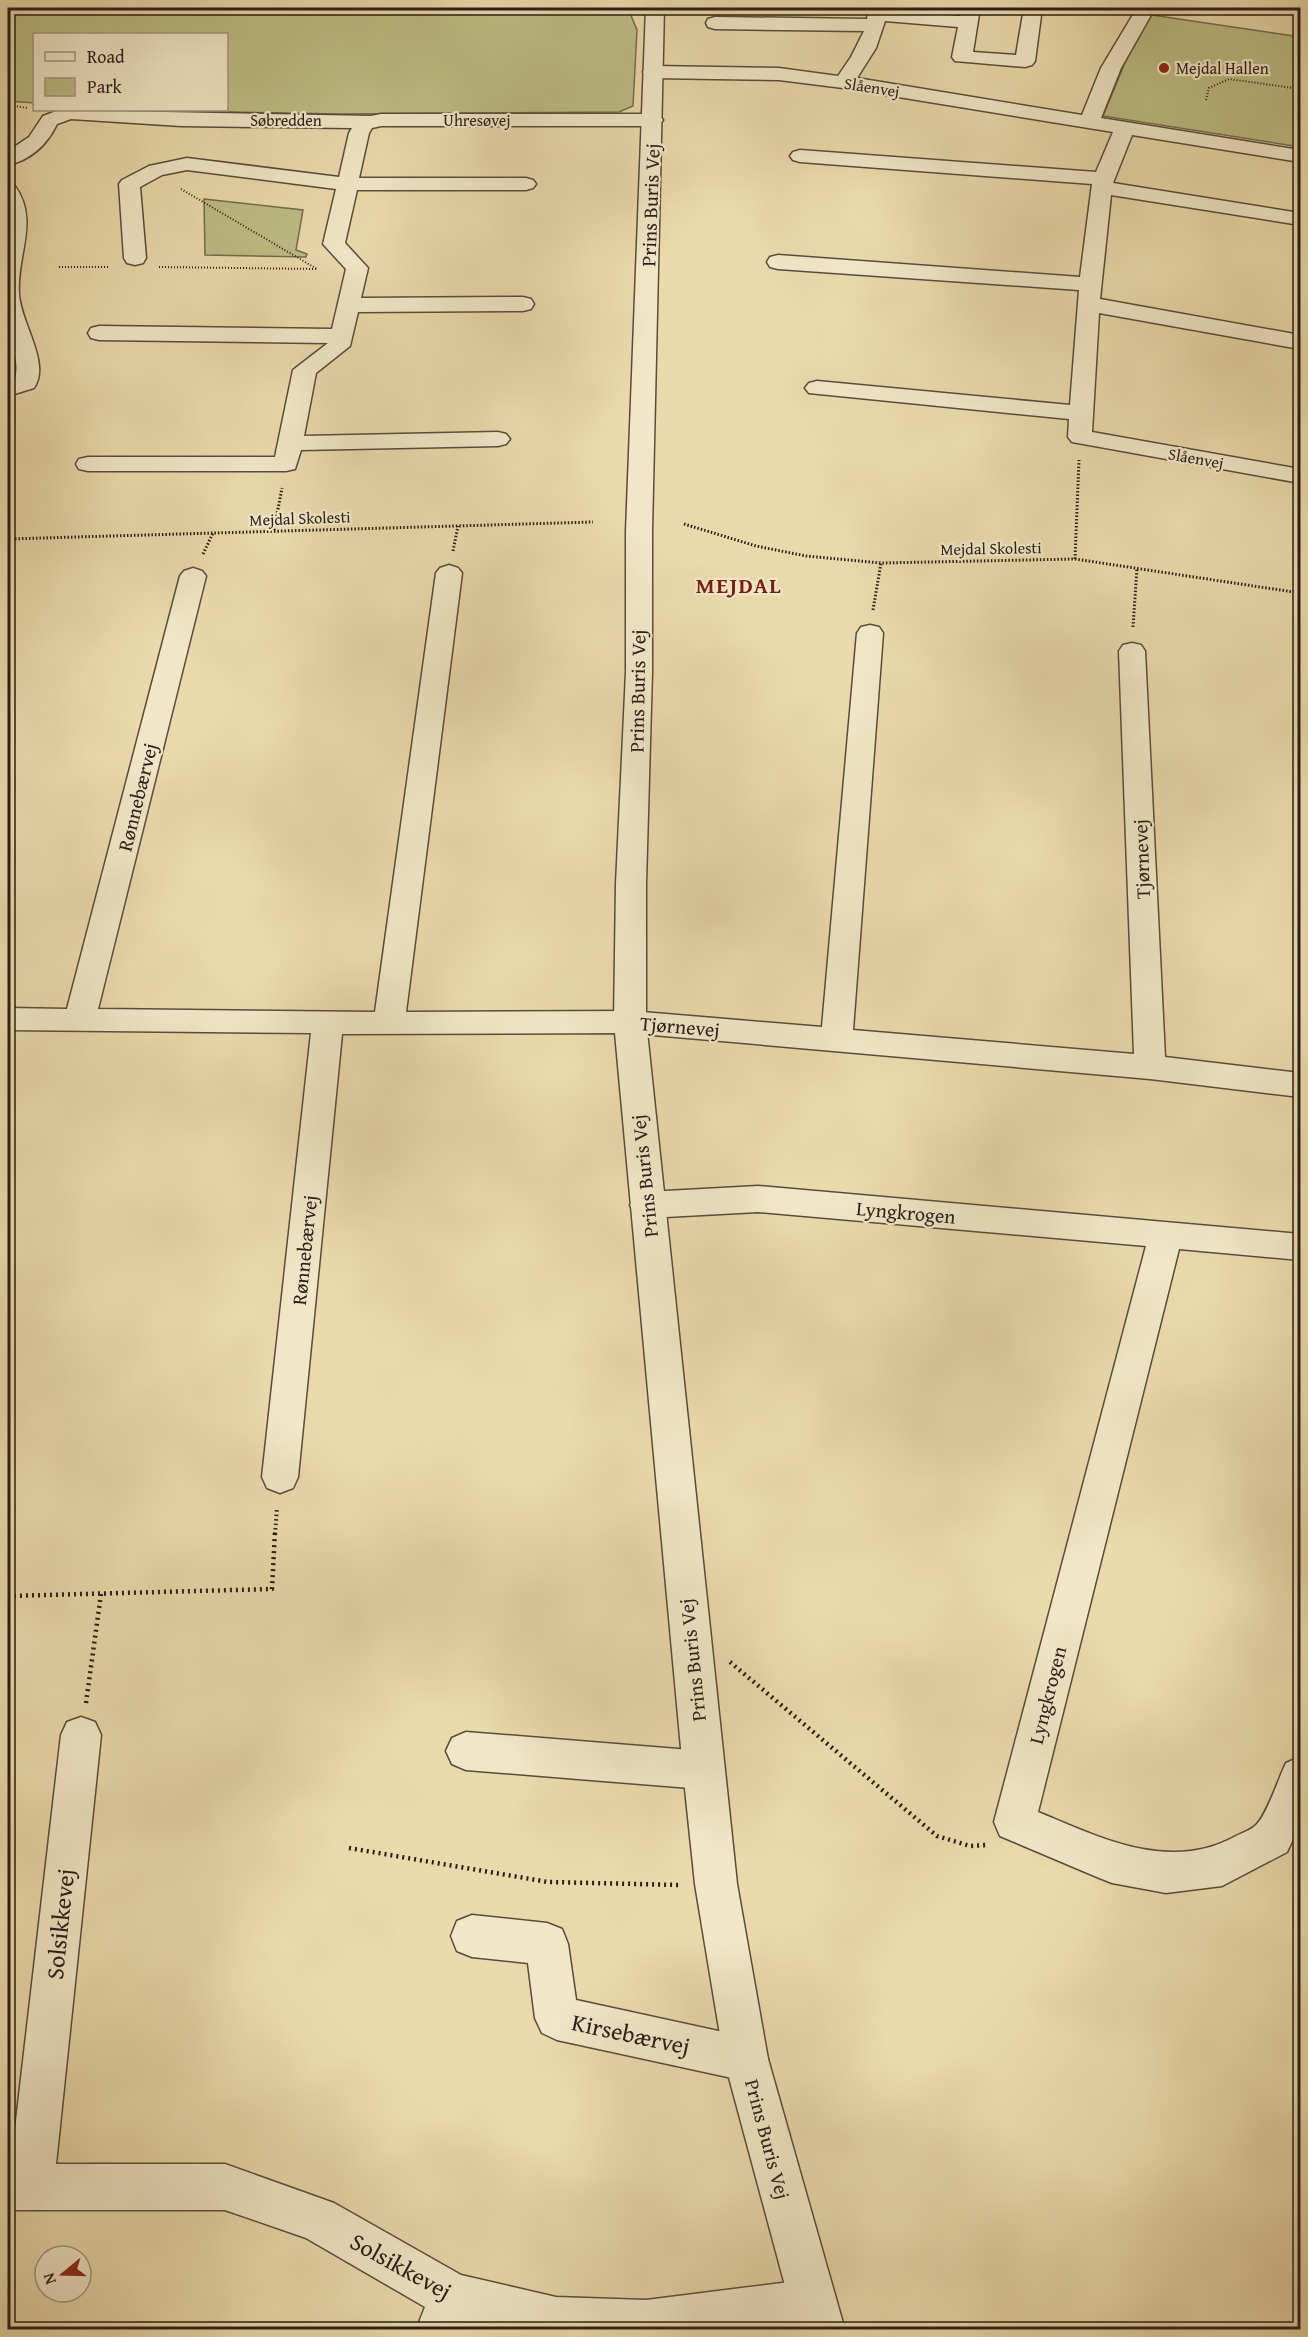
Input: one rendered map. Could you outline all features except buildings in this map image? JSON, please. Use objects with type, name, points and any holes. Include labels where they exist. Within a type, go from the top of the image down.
[{"type":"street","name":"Prins Buris Vej","points":[[655,8],[639,531],[639,672],[631,884],[630,1022],[716,1884],[746,2059],[817,2316]]},
{"type":"street","points":[[715,23],[877,16],[970,15],[962,57],[1025,61],[1033,8]]},
{"type":"street","points":[[1089,122],[1111,68],[1146,8]]},
{"type":"street","points":[[843,82],[861,57],[877,16]]},
{"type":"street","name":"Slåenvej","points":[[653,72],[779,74],[843,82],[1300,156]]},
{"type":"street","name":"Søbredden","points":[[8,159],[28,149],[39,139],[49,120],[58,115],[71,113],[181,120],[369,122]]},
{"type":"street","name":"Uhresøvej","points":[[369,122],[381,120],[652,120]]},
{"type":"street","points":[[288,454],[305,370],[339,346],[342,336],[357,268],[334,244],[350,184],[359,132],[361,127],[369,122]]},
{"type":"street","points":[[1080,437],[1090,294],[1102,183],[1125,126]]},
{"type":"street","points":[[800,156],[1102,183],[1300,219]]},
{"type":"street","points":[[135,264],[129,184],[156,170],[187,164],[350,184],[526,184]]},
{"type":"street","points":[[8,190],[15,201],[18,224],[8,276],[13,338],[28,353],[30,370],[26,383],[8,389]]},
{"type":"street","points":[[778,262],[1090,294],[1300,342]]},
{"type":"street","points":[[348,305],[523,304]]},
{"type":"street","points":[[99,333],[342,336]]},
{"type":"street","points":[[817,388],[1082,413]]},
{"type":"street","name":"Slåenvej","points":[[1080,437],[1300,476]]},
{"type":"street","points":[[88,464],[498,440]]},
{"type":"street","points":[[389,1023],[449,573]]},
{"type":"street","name":"Rønnebærvej","points":[[80,1018],[193,576]]},
{"type":"street","points":[[837,1040],[870,633]]},
{"type":"street","name":"Tjørnevej","points":[[1132,651],[1150,1067]]},
{"type":"street","points":[[8,1019],[389,1023],[630,1022]]},
{"type":"street","name":"Rønnebærvej","points":[[280,1477],[328,1022]]},
{"type":"street","name":"Tjørnevej","points":[[630,1022],[1150,1067],[1300,1085]]},
{"type":"street","name":"Lyngkrogen","points":[[647,1205],[758,1199],[1300,1247]]},
{"type":"street","name":"Lyngkrogen","points":[[1015,1822],[1166,1235]]},
{"type":"street","name":"Solsikkevej","points":[[81,1735],[19,2186],[225,2187],[318,2219],[446,2313],[556,2321],[646,2324],[817,2316]]},
{"type":"street","points":[[466,1750],[703,1770]]},
{"type":"street","points":[[1015,1822],[1112,1863],[1166,1873],[1222,1866],[1272,1838],[1299,1784],[1300,1776]]},
{"type":"street","name":"Kirsebærvej","points":[[472,1936],[547,1944],[556,2018],[746,2059]]},
{"type":"path","points":[[1206,100],[1209,88],[1229,79],[1300,89]]},
{"type":"path","points":[[8,105],[33,109]]},
{"type":"path","points":[[59,267],[135,264],[317,269],[175,186]]},
{"type":"path","points":[[1074,559],[1080,437]]},
{"type":"path","points":[[274,530],[288,454]]},
{"type":"path","name":"Mejdal Skolesti","points":[[8,539],[593,522]]},
{"type":"path","name":"Mejdal Skolesti","points":[[684,525],[756,546],[806,556],[881,563],[1074,559],[1300,593]]},
{"type":"path","points":[[870,633],[881,563]]},
{"type":"path","points":[[1132,651],[1137,568]]},
{"type":"path","points":[[8,1596],[272,1589],[280,1477]]},
{"type":"path","points":[[81,1735],[101,1594]]},
{"type":"path","points":[[691,1649],[726,1659],[938,1836],[970,1846],[991,1845],[1015,1822]]},
{"type":"path","points":[[349,1848],[548,1882],[716,1884]]},
{"type":"green space","points":[[8,8],[628,8],[637,30],[633,106],[619,112],[342,114],[176,111],[228,111],[228,33],[33,33],[33,103],[8,101]]},
{"type":"green space","points":[[1145,14],[1300,37],[1300,147],[1103,116]]},
{"type":"green space","points":[[204,199],[303,210],[296,250],[307,254],[306,257],[205,255]]},
{"type":"place","name":"Mejdal Hallen","points":[[1164,68]]},
{"type":"district","name":"MEJDAL","points":[[739,585]]}]
